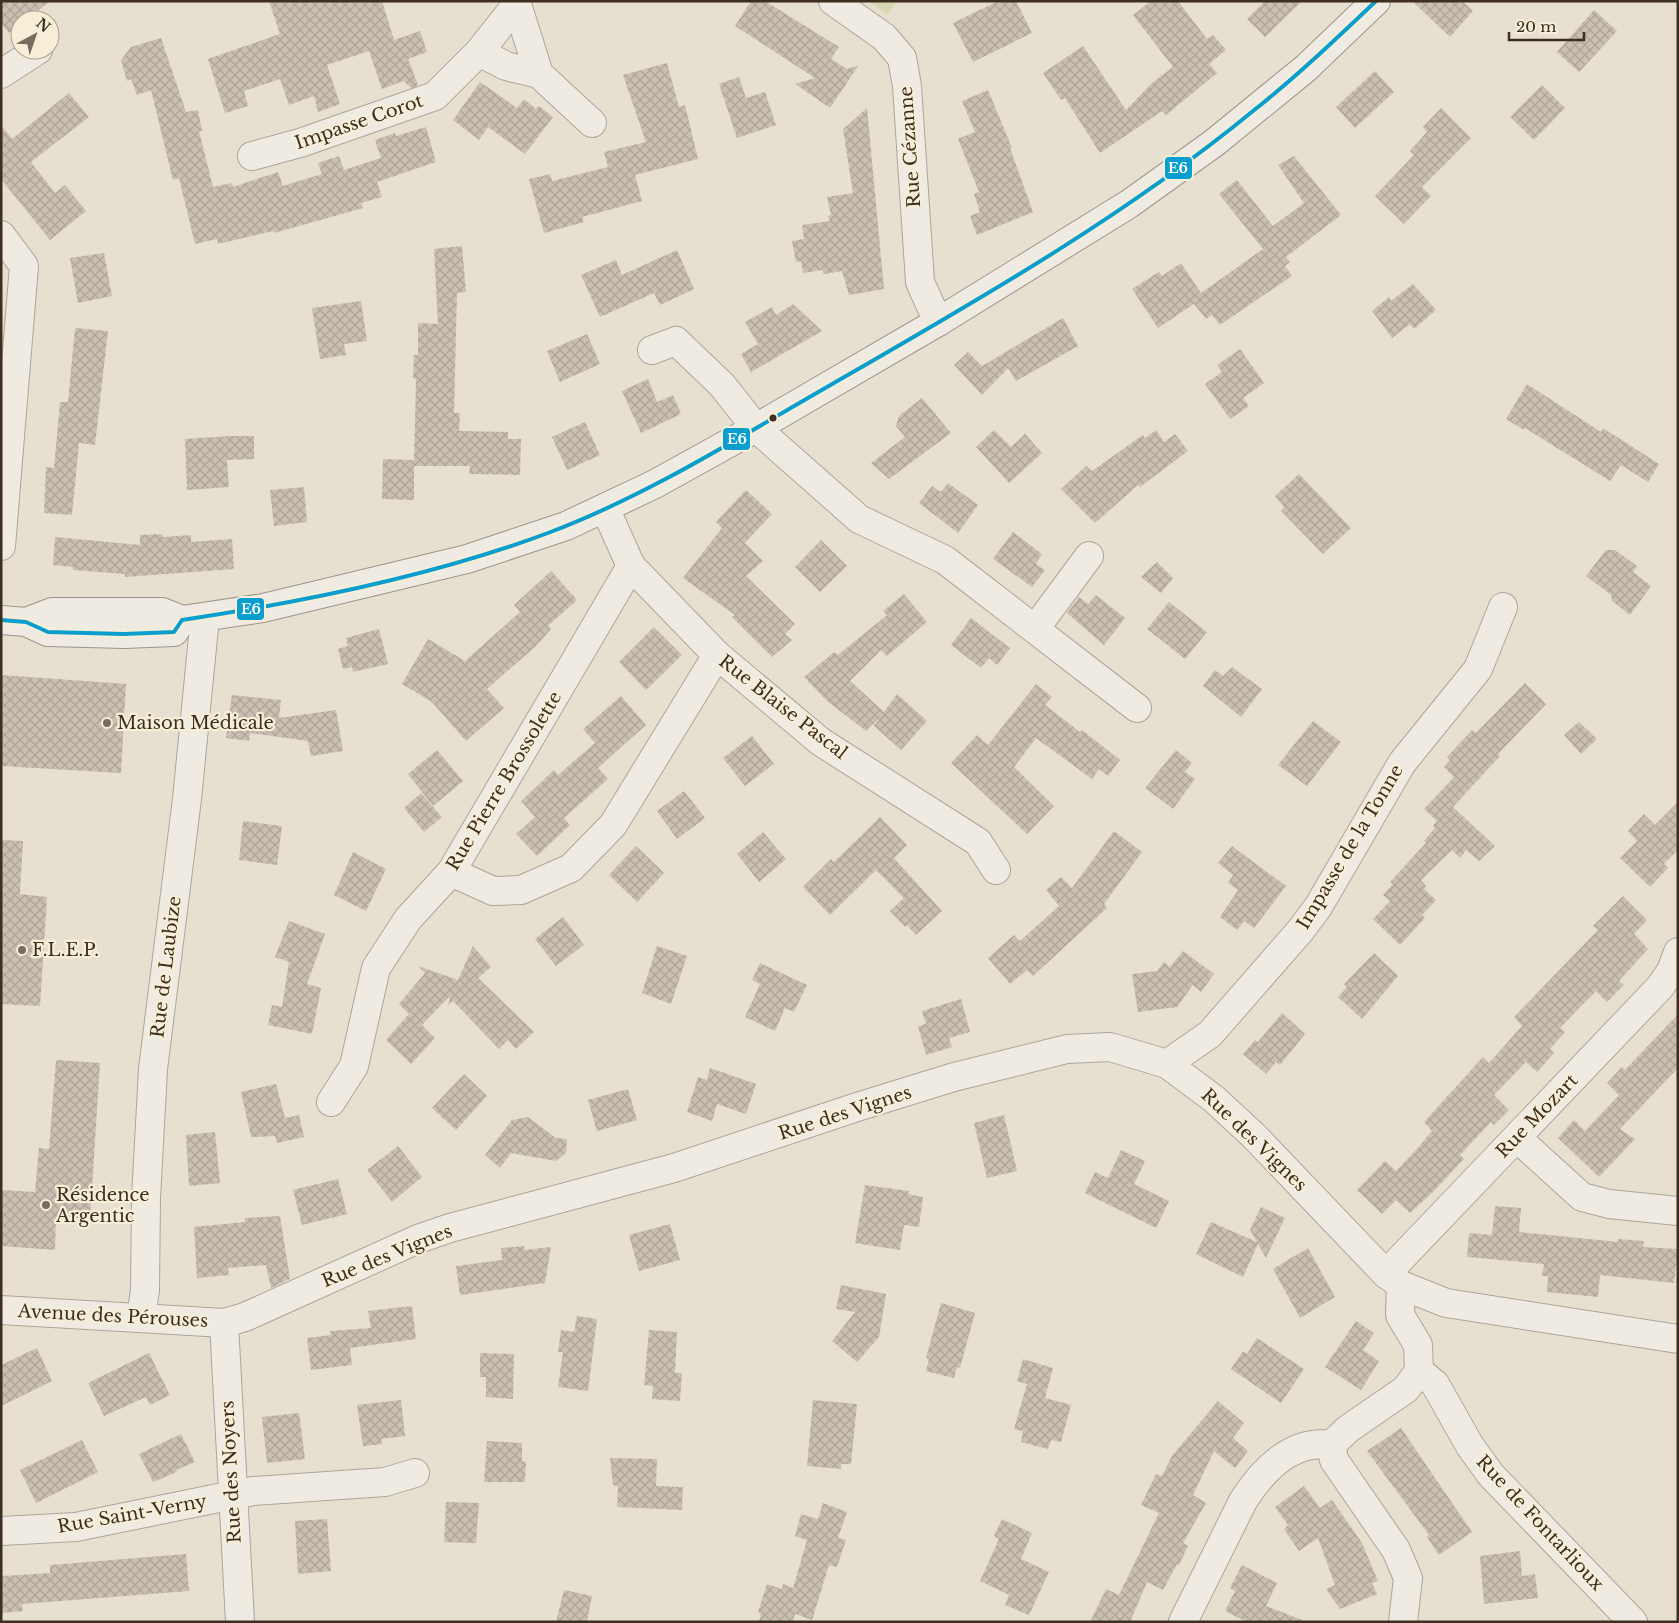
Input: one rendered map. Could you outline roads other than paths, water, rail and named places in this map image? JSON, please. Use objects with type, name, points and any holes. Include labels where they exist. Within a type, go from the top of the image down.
[{"type":"street","name":"Rue Cézanne","points":[[833,1],[884,37],[902,58],[907,86],[920,282],[938,322]]},
{"type":"street","points":[[14,621],[48,632],[124,634],[174,632],[194,618],[273,606],[467,560],[566,526],[655,484],[756,428],[938,322],[1129,204],[1214,143],[1306,68],[1376,1]]},
{"type":"street","name":"Impasse Corot","points":[[252,156],[300,142],[435,96],[479,52],[516,3]]},
{"type":"street","name":"Impasse Corot","points":[[516,3],[539,74]]},
{"type":"street","name":"Impasse Corot","points":[[479,52],[506,66],[539,74],[592,123]]},
{"type":"street","points":[[1,74],[23,60]]},
{"type":"street","points":[[1,236],[24,266],[1,546]]},
{"type":"street","points":[[652,350],[676,341],[722,385],[756,428],[859,519],[945,560],[1137,708]]},
{"type":"street","name":"Rue Blaise Pascal","points":[[605,508],[631,566],[717,655],[822,742],[978,842],[996,870]]},
{"type":"street","points":[[1035,629],[1089,556]]},
{"type":"street","name":"Rue Pierre Brossolette","points":[[331,1102],[354,1066],[376,968],[408,919],[451,872],[631,566]]},
{"type":"street","name":"Impasse de la Tonne","points":[[1167,1064],[1210,1034],[1318,907],[1402,763],[1478,669],[1503,607]]},
{"type":"street","name":"Rue de Laubize","points":[[141,1318],[145,1290],[146,1198],[153,1069],[187,799],[194,618]]},
{"type":"street","points":[[451,872],[493,891],[521,890],[571,868],[613,825],[717,655]]},
{"type":"street","name":"Rue Mozart","points":[[1393,1279],[1517,1138],[1660,987],[1671,971],[1678,952]]},
{"type":"street","name":"Rue des Vignes","points":[[224,1322],[244,1317],[418,1239],[450,1228],[683,1166],[857,1107],[954,1077],[1067,1049],[1110,1047],[1167,1064],[1214,1099],[1254,1136],[1393,1279],[1446,1303],[1678,1339]]},
{"type":"street","points":[[1517,1138],[1582,1197],[1609,1204],[1678,1211]]},
{"type":"street","points":[[1331,1445],[1348,1429],[1406,1389],[1419,1371],[1418,1345],[1400,1315],[1393,1279]]},
{"type":"street","name":"Avenue des Pérouses","points":[[1,1310],[224,1322]]},
{"type":"street","name":"Rue des Noyers","points":[[224,1322],[240,1622]]},
{"type":"street","name":"Rue de Fontarlioux","points":[[1419,1371],[1434,1384],[1470,1446],[1491,1475],[1633,1622]]},
{"type":"street","points":[[1183,1622],[1243,1501],[1255,1482],[1290,1452],[1318,1443],[1331,1445]]},
{"type":"street","points":[[1331,1445],[1334,1460],[1396,1550],[1408,1578],[1403,1622]]},
{"type":"street","name":"Rue Saint-Verny","points":[[1,1531],[76,1527],[252,1491],[384,1482],[415,1473]]},
{"type":"place","name":"Maison Médicale","points":[[107,723]]},
{"type":"place","name":"F.L.E.P.","points":[[22,950]]},
{"type":"place","name":"Résidence Argentic","points":[[46,1205]]}]
